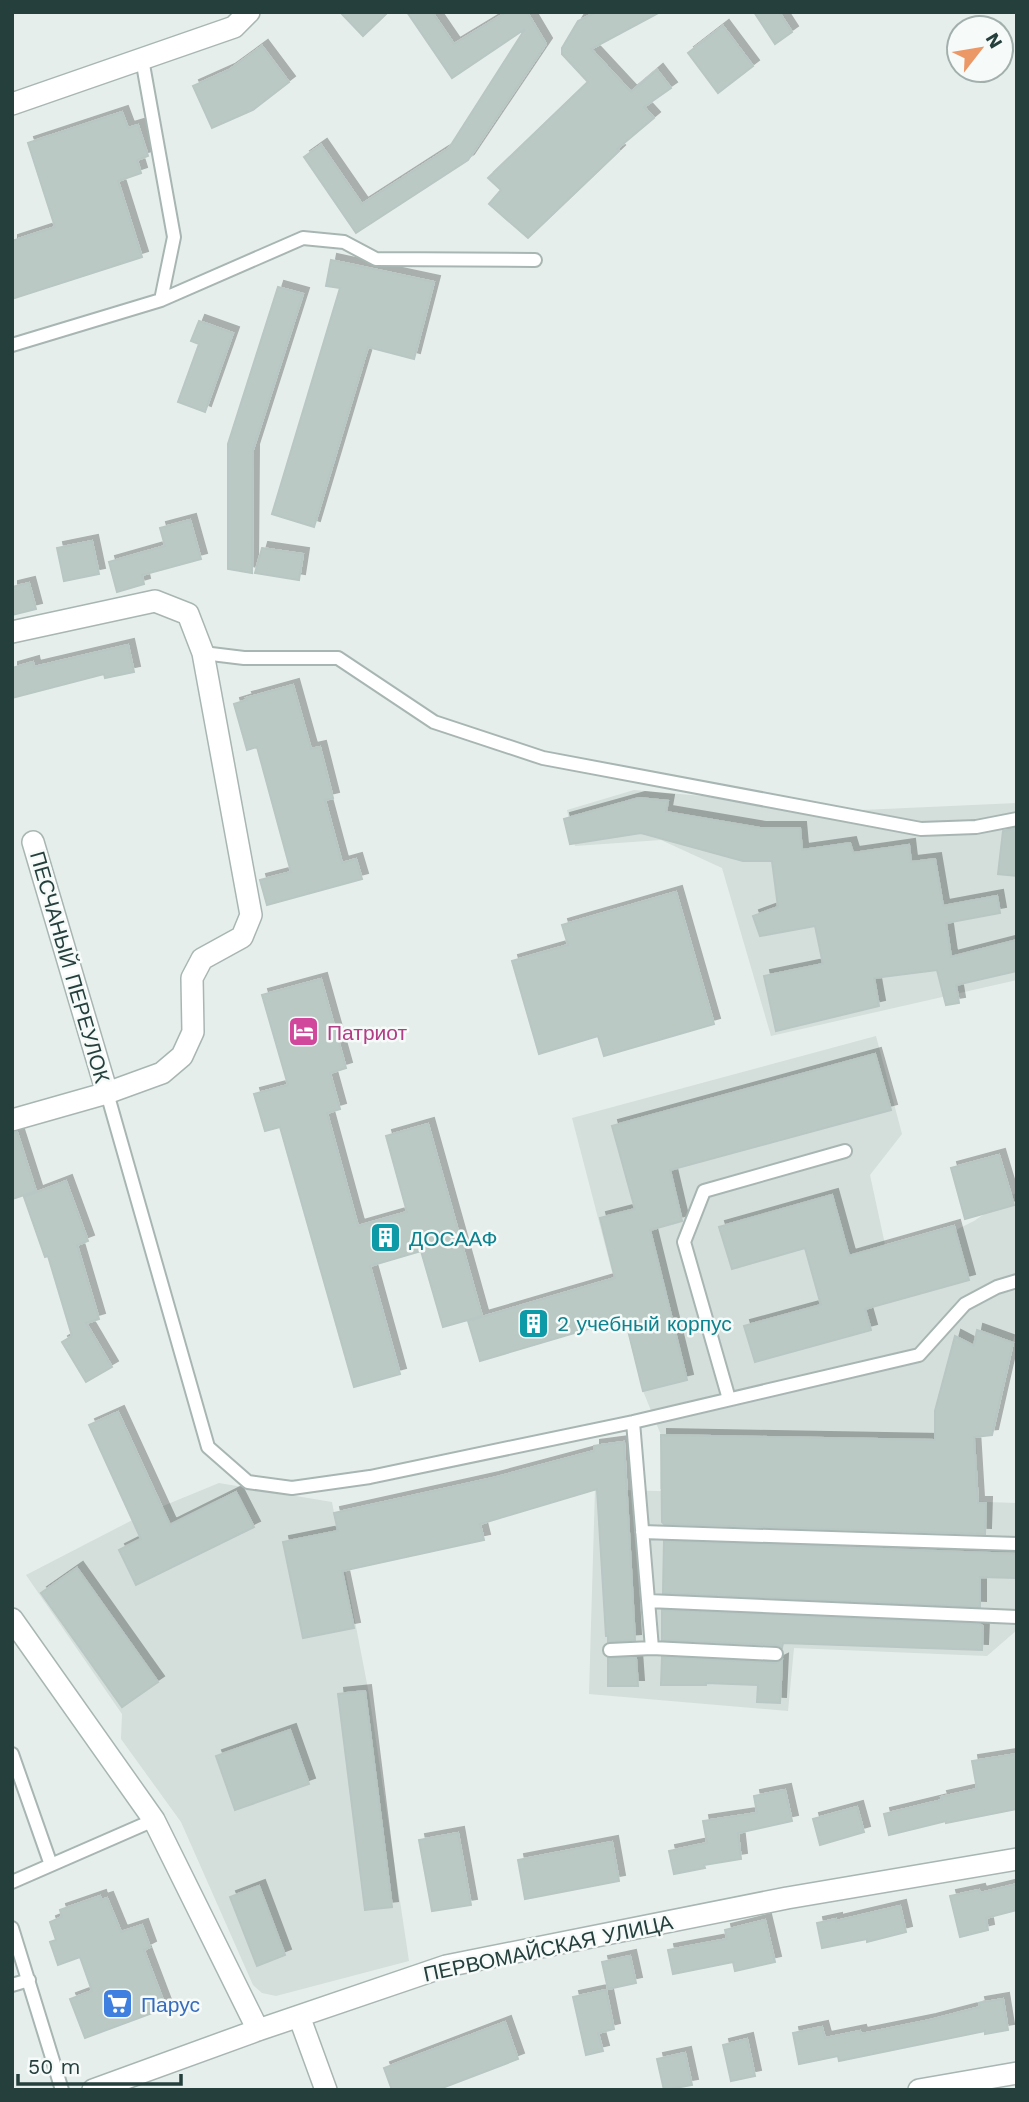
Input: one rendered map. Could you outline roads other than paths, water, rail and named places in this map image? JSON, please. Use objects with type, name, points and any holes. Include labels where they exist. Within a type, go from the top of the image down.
[{"type":"street","points":[[12,104],[234,27],[249,12]]},
{"type":"street","points":[[12,632],[155,601],[188,614],[203,653],[250,915],[242,937],[202,959],[192,978],[193,1032],[182,1056],[162,1073],[107,1093],[12,1120]]},
{"type":"street","name":"ПЕСЧАНЫЙ ПЕРЕУЛОК","points":[[33,842],[107,1093]]},
{"type":"street","points":[[12,1619],[155,1820],[258,2030]]},
{"type":"street","name":"ПЕРВОМАЙСКАЯ УЛИЦА","points":[[93,2090],[446,1966],[787,1898],[1017,1859]]},
{"type":"street","points":[[299,2016],[326,2090]]},
{"type":"street","points":[[919,2090],[1017,2073]]},
{"type":"lane","points":[[142,59],[174,237],[161,300]]},
{"type":"lane","points":[[12,345],[161,300],[303,238],[344,242],[376,258],[535,260]]},
{"type":"lane","points":[[203,653],[244,658],[338,658],[434,722],[542,758],[921,829],[976,827],[1017,819]]},
{"type":"lane","points":[[107,1093],[208,1447],[248,1482],[292,1488],[370,1477],[633,1422],[919,1355],[965,1304],[996,1287],[1017,1281]]},
{"type":"lane","points":[[729,1399],[684,1242],[704,1191],[845,1151]]},
{"type":"lane","points":[[633,1422],[652,1648]]},
{"type":"lane","points":[[642,1532],[1017,1544]]},
{"type":"lane","points":[[648,1601],[1017,1617]]},
{"type":"lane","points":[[610,1650],[652,1648],[776,1654]]},
{"type":"lane","points":[[12,1754],[51,1866]]},
{"type":"lane","points":[[12,1882],[155,1820]]},
{"type":"lane","points":[[12,1928],[62,2090]]},
{"type":"lane","points":[[12,1985],[29,1980]]},
{"type":"place","name":"Патриот","points":[[304,1032]]},
{"type":"place","name":"ДОСААФ","points":[[386,1238]]},
{"type":"place","name":"2 учебный корпус","points":[[534,1323]]},
{"type":"place","name":"Парус","points":[[118,2004]]}]
